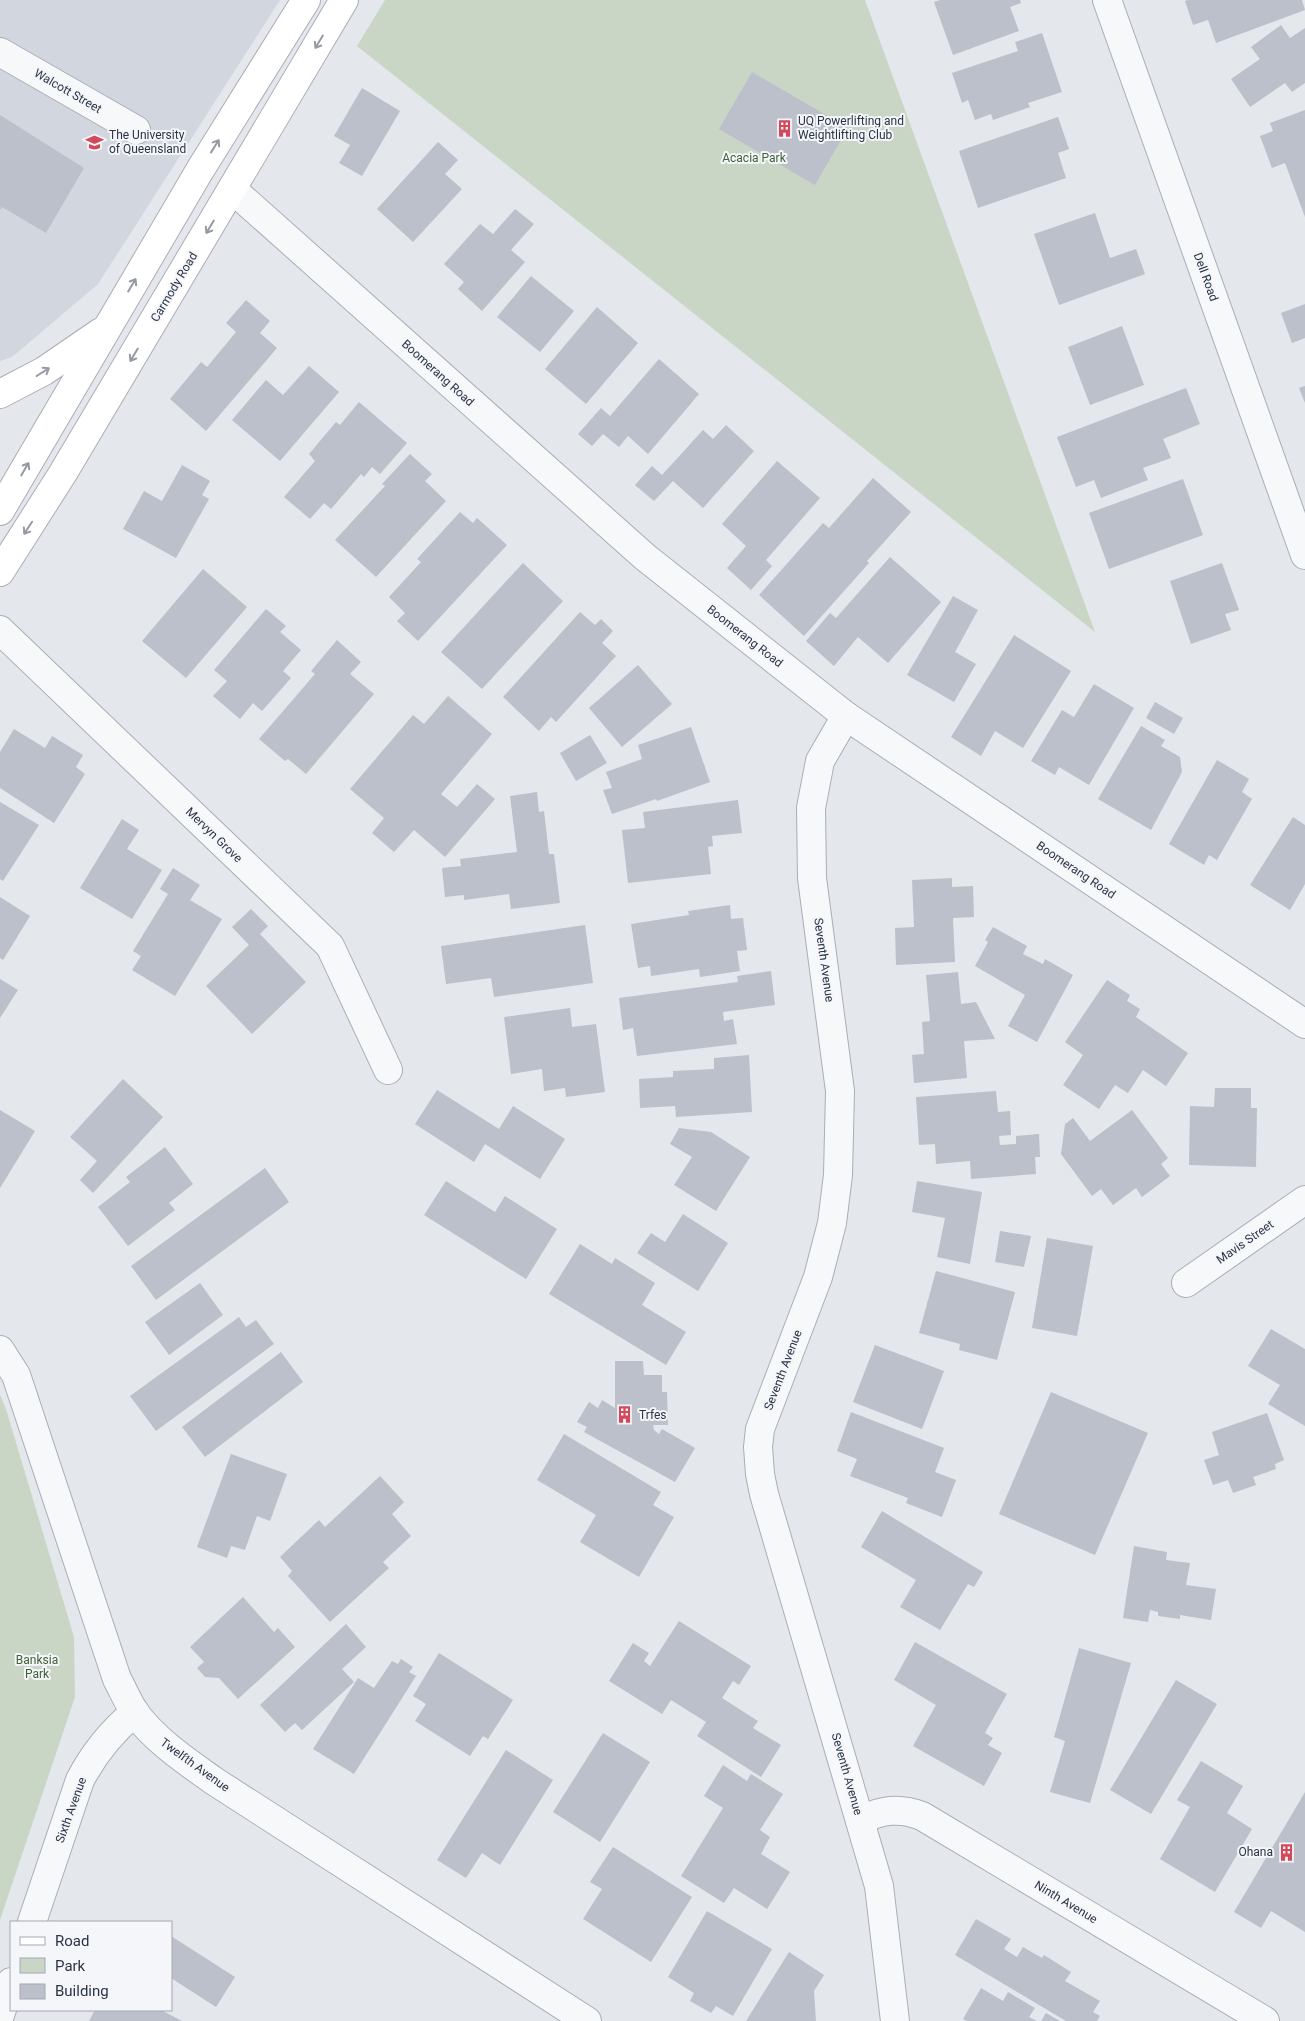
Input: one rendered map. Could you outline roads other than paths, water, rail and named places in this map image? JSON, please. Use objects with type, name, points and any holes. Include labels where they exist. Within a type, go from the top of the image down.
[{"type":"main road","points":[[0,511],[200,170],[306,0]]},
{"type":"main road","name":"Carmody Road","points":[[1,568],[64,473],[344,0]]},
{"type":"main road","points":[[0,394],[44,371],[107,328]]},
{"type":"street","name":"Dell Road","points":[[1107,0],[1305,555]]},
{"type":"street","name":"Walcott Street","points":[[0,52],[136,130]]},
{"type":"street","name":"Boomerang Road","points":[[232,189],[645,557],[846,716],[1305,1024]]},
{"type":"street","name":"Mervyn Grove","points":[[0,630],[330,946],[388,1070]]},
{"type":"street","name":"Seventh Avenue","points":[[846,716],[820,761],[811,808],[812,878],[840,1091],[840,1150],[836,1197],[832,1223],[818,1277],[760,1429],[758,1448],[764,1494],[881,1897],[895,2021]]},
{"type":"street","name":"Mavis Street","points":[[1186,1283],[1305,1200]]},
{"type":"street","name":"Twelfth Avenue","points":[[0,1350],[16,1375],[117,1679],[135,1712],[153,1734],[214,1781],[587,2021]]},
{"type":"street","name":"Sixth Avenue","points":[[32,1921],[80,1780],[91,1758],[106,1739],[135,1712]]},
{"type":"street","name":"Ninth Avenue","points":[[860,1820],[890,1810],[904,1810],[922,1816],[1265,2021]]},
{"type":"street","points":[[0,2015],[10,1985]]},
{"type":"place","name":"UQ Powerlifting and Weightlifting Club","points":[[784,128]]},
{"type":"place","name":"The University of Queensland","points":[[95,142]]},
{"type":"place","name":"Trfes","points":[[625,1415]]},
{"type":"place","name":"Ohana","points":[[1287,1852]]},
{"type":"park label","name":"Acacia Park","points":[[754,158]]},
{"type":"park label","name":"Banksia Park","points":[[37,1667]]}]
